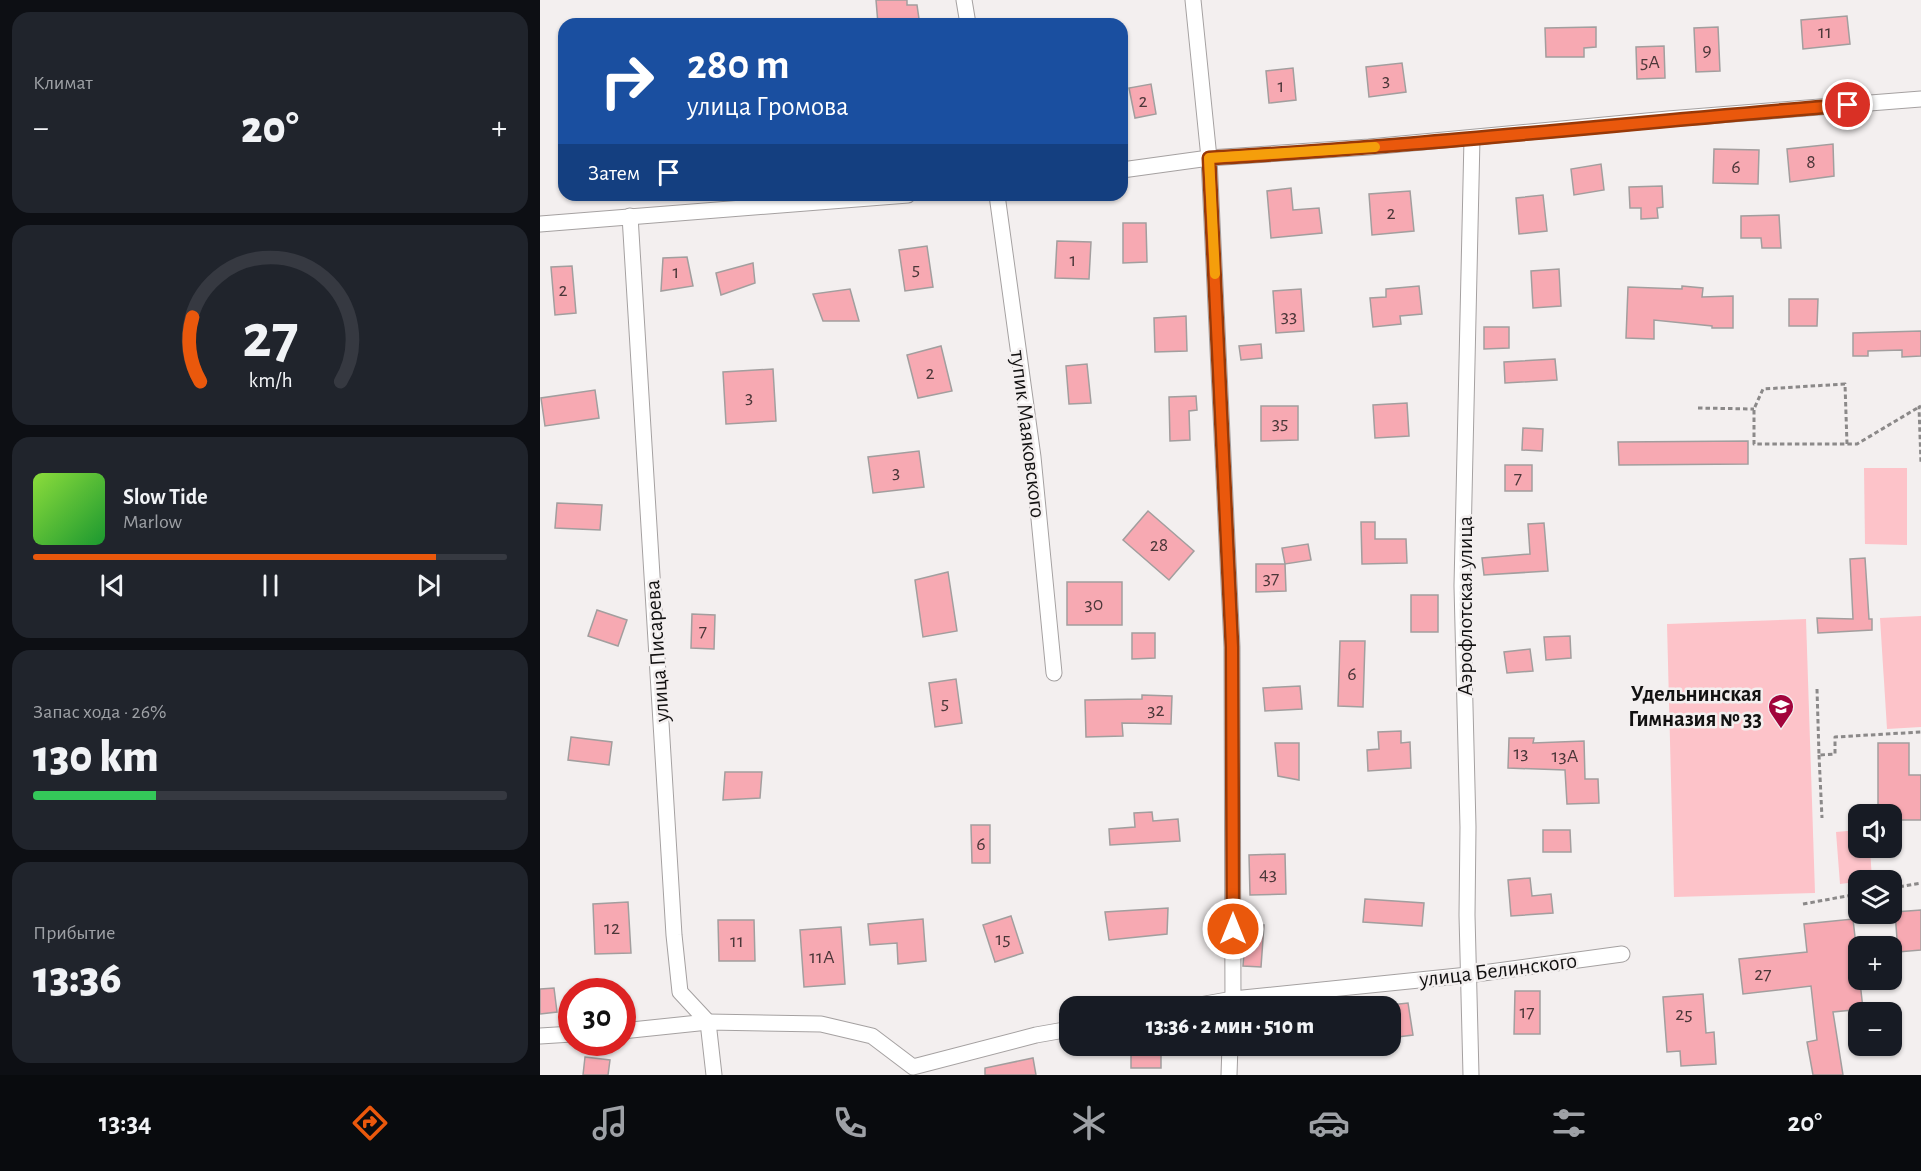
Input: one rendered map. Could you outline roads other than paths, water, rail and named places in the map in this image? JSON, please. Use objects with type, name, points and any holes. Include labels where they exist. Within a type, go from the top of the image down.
[{"type":"street","points":[[964,0],[967,18]]},
{"type":"street","points":[[1192,0],[1209,158],[1232,647],[1233,996]]},
{"type":"street","points":[[1128,169],[1209,158],[1358,148],[1668,119],[1921,99]]},
{"type":"street","name":"Аэрофлотская улица","points":[[1471,1075],[1462,586],[1472,138]]},
{"type":"street","points":[[540,224],[829,201]]},
{"type":"street","name":"тупик Маяковского","points":[[998,201],[1033,457],[1054,673]]},
{"type":"street","name":"улица Писарева","points":[[630,216],[676,958],[680,992],[708,1022]]},
{"type":"street","name":"улица Белинского","points":[[1292,996],[1623,954]]},
{"type":"street","points":[[708,1022],[714,1075]]},
{"type":"street","points":[[636,1030],[708,1022],[821,1024],[872,1036],[913,1071],[1036,1035],[1059,1031]]},
{"type":"street","points":[[540,1036],[558,1035]]},
{"type":"street","points":[[1229,1075],[1230,1056]]},
{"type":"place","name":"Удельнинская Гимназия № 33","points":[[1781,730]]}]
